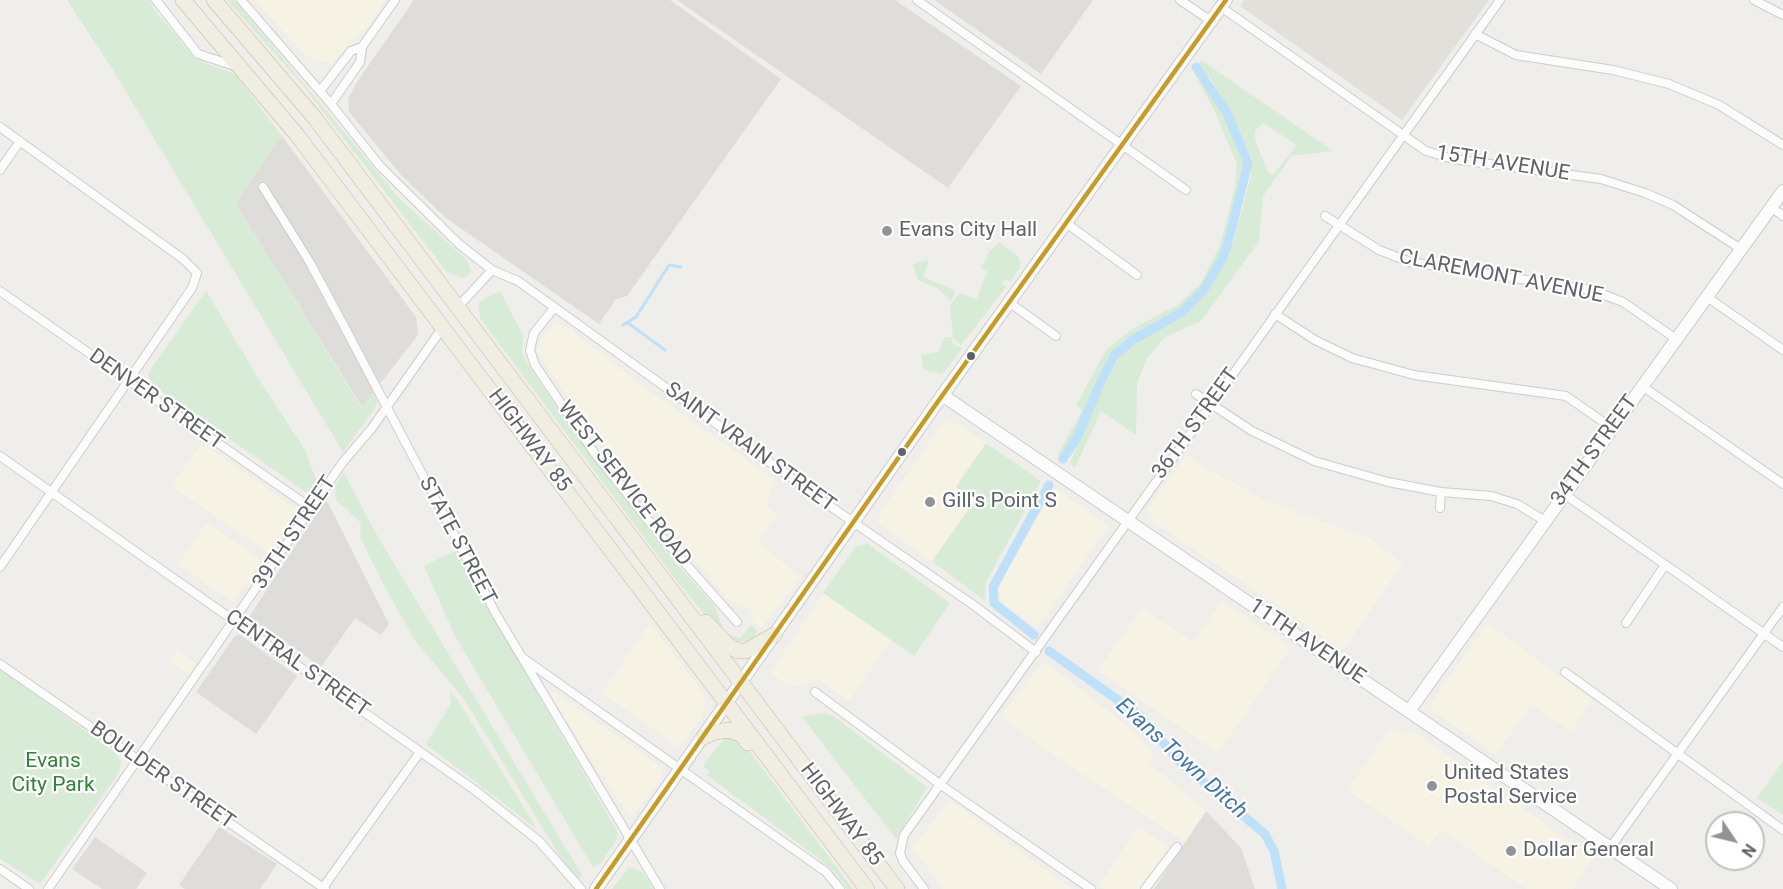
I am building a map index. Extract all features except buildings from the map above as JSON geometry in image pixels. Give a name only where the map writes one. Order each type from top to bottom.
[{"type":"highway","name":"HIGHWAY 85","points":[[183,0],[243,68],[443,327],[867,889]]},
{"type":"highway","name":"HIGHWAY 85","points":[[214,0],[314,117],[897,889]]},
{"type":"highway","points":[[665,582],[680,590],[718,636],[738,651],[746,651],[774,635]]},
{"type":"highway","points":[[704,737],[724,729],[736,731],[742,735],[809,822],[830,841]]},
{"type":"main road","points":[[596,889],[683,769],[740,683],[942,395],[1224,3]]},
{"type":"main road","name":"34TH STREET","points":[[1409,711],[1783,191]]},
{"type":"main road","name":"11TH AVENUE","points":[[942,395],[1671,889]]},
{"type":"street","points":[[156,0],[198,54],[243,68]]},
{"type":"street","points":[[241,0],[331,104],[360,62],[362,47],[396,0]]},
{"type":"street","points":[[917,0],[1186,190]]},
{"type":"street","points":[[1180,0],[1211,21]]},
{"type":"street","name":"36TH STREET","points":[[924,889],[903,861],[900,853],[904,835],[1500,0]]},
{"type":"street","points":[[1754,0],[1783,15]]},
{"type":"street","name":"15TH AVENUE","points":[[1224,3],[1403,136],[1434,154],[1601,179],[1673,205],[1741,249]]},
{"type":"street","points":[[1475,34],[1516,55],[1613,70],[1669,84],[1728,110],[1783,145]]},
{"type":"street","points":[[320,91],[351,51],[362,47]]},
{"type":"street","name":"SAINT VRAIN STREET","points":[[331,104],[402,190],[437,225],[482,263],[518,281],[1036,651]]},
{"type":"street","points":[[0,127],[189,263],[197,273],[194,284],[129,382],[0,567]]},
{"type":"street","points":[[0,170],[20,141]]},
{"type":"street","name":"STATE STREET","points":[[262,187],[309,261],[450,530],[520,657],[660,889]]},
{"type":"street","points":[[1771,207],[1783,216]]},
{"type":"street","name":"CLAREMONT AVENUE","points":[[1325,216],[1379,250],[1410,262],[1591,290],[1623,302],[1676,339]]},
{"type":"street","points":[[1066,224],[1137,275]]},
{"type":"street","points":[[457,308],[492,270]]},
{"type":"street","name":"DENVER STREET","points":[[0,291],[311,508]]},
{"type":"street","points":[[1707,297],[1783,350]]},
{"type":"street","points":[[1010,303],[1056,336]]},
{"type":"street","name":"WEST SERVICE ROAD","points":[[554,308],[534,333],[530,350],[535,365],[593,451],[661,536],[737,621]]},
{"type":"street","points":[[1275,314],[1315,340],[1352,358],[1414,375],[1566,396],[1612,428]]},
{"type":"street","name":"39TH STREET","points":[[48,889],[343,462],[387,407],[443,327]]},
{"type":"street","points":[[1642,386],[1783,484]]},
{"type":"street","points":[[1196,394],[1259,435],[1314,461],[1353,474],[1441,492],[1500,499],[1517,504],[1545,521]]},
{"type":"street","name":"CENTRAL STREET","points":[[0,456],[420,752],[539,841],[581,889]]},
{"type":"street","points":[[1440,508],[1441,492]]},
{"type":"street","points":[[1564,494],[1783,647]]},
{"type":"street","points":[[1626,624],[1665,565]]},
{"type":"street","points":[[1610,848],[1783,607]]},
{"type":"street","points":[[520,657],[683,769],[826,872],[840,889]]},
{"type":"street","name":"BOULDER STREET","points":[[0,664],[323,889]]},
{"type":"street","points":[[1565,672],[1783,830]]},
{"type":"street","points":[[815,692],[941,785],[1091,889]]},
{"type":"street","points":[[323,889],[420,752]]},
{"type":"street","points":[[1145,889],[1177,847]]},
{"type":"street","points":[[0,869],[28,889]]},
{"type":"shaded area","points":[[255,0],[386,0],[371,22],[330,64],[306,56]]},
{"type":"shaded area","points":[[414,0],[670,0],[781,79],[627,296],[616,299],[599,324],[446,218],[401,175],[349,112],[348,99],[357,82]]},
{"type":"shaded area","points":[[677,0],[895,0],[1021,86],[948,188]]},
{"type":"shaded area","points":[[934,0],[1093,0],[1041,74]]},
{"type":"shaded area","points":[[1244,0],[1489,0],[1402,120],[1240,6]]},
{"type":"shaded area","points":[[282,136],[416,317],[418,335],[362,407],[235,203]]},
{"type":"shaded area","points":[[555,324],[564,325],[645,388],[774,479],[767,506],[777,514],[758,542],[800,577],[761,628],[754,624],[751,611],[728,599],[682,545],[571,402],[537,351],[539,341]]},
{"type":"shaded area","points":[[947,421],[955,423],[986,443],[956,486],[975,500],[932,561],[877,522],[880,514],[941,425]]},
{"type":"shaded area","points":[[202,443],[296,509],[297,513],[269,553],[171,486]]},
{"type":"shaded area","points":[[1186,455],[1268,502],[1367,537],[1403,563],[1343,650],[1151,520],[1147,510]]},
{"type":"shaded area","points":[[1054,487],[1108,526],[1037,628],[1004,604],[999,592],[1002,581]]},
{"type":"shaded area","points":[[326,499],[389,624],[381,635],[355,618],[321,667],[249,617]]},
{"type":"shaded area","points":[[207,522],[261,561],[233,602],[178,564]]},
{"type":"shaded area","points":[[823,593],[891,640],[849,701],[819,680],[789,687],[771,672]]},
{"type":"shaded area","points":[[1222,601],[1291,647],[1218,753],[1098,670],[1142,609],[1194,642]]},
{"type":"shaded area","points":[[650,623],[703,693],[705,701],[701,718],[679,747],[602,693]]},
{"type":"shaded area","points":[[1487,623],[1592,700],[1571,731],[1532,705],[1495,754],[1433,711],[1430,705]]},
{"type":"shaded area","points":[[239,634],[297,676],[256,734],[196,692],[234,637]]},
{"type":"shaded area","points":[[177,650],[196,663],[188,674],[169,661]]},
{"type":"shaded area","points":[[1045,662],[1132,730],[1154,755],[1149,763],[1206,811],[1185,842],[1061,760],[1004,719],[1002,714],[1034,672]]},
{"type":"shaded area","points":[[553,691],[661,767],[660,779],[634,815],[627,814],[550,694]]},
{"type":"shaded area","points":[[1390,728],[1403,735],[1413,731],[1593,858],[1573,889],[1527,889],[1441,830],[1429,846],[1347,790]]},
{"type":"shaded area","points":[[949,800],[1072,889],[943,889],[913,848]]},
{"type":"shaded area","points":[[1206,811],[1241,848],[1255,889],[1154,889]]},
{"type":"shaded area","points":[[219,827],[277,864],[260,889],[185,889],[179,885]]},
{"type":"shaded area","points":[[1139,827],[1169,848],[1139,889],[1104,889],[1099,885]]},
{"type":"shaded area","points":[[95,837],[147,873],[136,889],[102,889],[72,869]]},
{"type":"green space","points":[[67,0],[150,0],[153,8],[195,59],[235,74],[282,136],[235,203],[361,407],[374,391],[377,403],[373,411],[343,452],[113,70]]},
{"type":"green space","points":[[227,0],[235,1],[398,197],[467,260],[471,270],[469,275],[463,278],[447,272],[301,83]]},
{"type":"green space","points":[[1201,60],[1333,151],[1291,156],[1263,196],[1259,241],[1201,321],[1165,337],[1146,360],[1137,384],[1136,435],[1101,411],[1075,468],[1070,463],[1111,367],[1125,351],[1200,300],[1233,243],[1251,176],[1252,158],[1212,80],[1197,66]],"holes":[[[1263,123],[1297,145],[1272,176],[1266,169],[1255,139],[1255,131]]]},
{"type":"green space","points":[[1193,70],[1225,114],[1244,164],[1220,258],[1201,289],[1181,309],[1132,337],[1113,354],[1097,383],[1076,435],[1061,457],[1057,455],[1082,411],[1076,405],[1106,350],[1132,329],[1178,305],[1201,283],[1220,245],[1235,187],[1237,164],[1214,110]]},
{"type":"green space","points":[[999,242],[1018,256],[1021,266],[1010,282],[1005,279],[1002,284],[1006,287],[961,345],[953,338],[950,306],[959,293],[977,299],[987,271],[981,268],[990,251],[982,247],[991,250]]},
{"type":"green space","points":[[925,260],[929,261],[923,277],[956,291],[951,301],[937,288],[918,280],[913,265]]},
{"type":"green space","points":[[206,291],[258,378],[305,450],[318,485],[313,491],[307,493],[152,385],[148,376],[150,370]]},
{"type":"green space","points":[[500,291],[523,336],[522,352],[530,368],[576,435],[674,561],[715,606],[727,635],[741,638],[751,625],[757,631],[754,638],[736,644],[717,630],[673,576],[481,320],[478,305],[485,298]]},
{"type":"green space","points":[[945,337],[951,337],[953,344],[962,348],[945,371],[940,374],[933,371],[932,374],[923,368],[921,355],[938,352]]},
{"type":"green space","points":[[986,443],[1041,481],[986,582],[985,601],[932,561],[975,500],[956,487]]},
{"type":"green space","points":[[344,473],[378,537],[582,875],[581,878],[575,878],[569,871],[464,699],[416,642],[360,537],[361,523],[336,500],[335,485]]},
{"type":"green space","points":[[868,544],[950,603],[914,656],[823,593],[856,546]]},
{"type":"green space","points":[[455,551],[617,831],[617,839],[601,863],[593,867],[455,636],[424,566]]},
{"type":"green space","name":"Evans City Park","points":[[0,669],[113,751],[121,761],[119,773],[40,884],[0,859]]},
{"type":"green space","points":[[450,691],[537,829],[426,744],[451,704]]},
{"type":"green space","points":[[824,713],[832,715],[927,787],[896,839],[802,717]]},
{"type":"green space","points":[[724,739],[741,740],[853,889],[847,889],[836,873],[813,854],[707,775],[709,771],[703,767],[705,762]]},
{"type":"green space","points":[[1783,761],[1783,815],[1757,798]]},
{"type":"green space","points":[[629,867],[643,872],[653,889],[612,889]]},
{"type":"waterway","name":"Evans Town Ditch","points":[[1063,459],[1078,436],[1114,356],[1133,340],[1182,312],[1203,291],[1222,259],[1228,243],[1248,163],[1227,113],[1196,67]]},
{"type":"waterway","points":[[623,325],[636,317],[669,265],[681,267]]},
{"type":"waterway","points":[[628,323],[665,350]]},
{"type":"waterway","name":"Evans Town Ditch","points":[[1034,635],[994,603],[993,587],[1049,485]]},
{"type":"waterway","name":"Evans Town Ditch","points":[[1049,651],[1139,715],[1181,763],[1265,834],[1274,851],[1282,889]]},
{"type":"transit line","points":[[596,889],[934,407],[1226,0]]},
{"type":"place","name":"Evans City Hall","points":[[887,231]]},
{"type":"place","name":"Gill's Point S","points":[[930,502]]},
{"type":"place","name":"United States Postal Service","points":[[1432,786]]},
{"type":"place","name":"Dollar General","points":[[1511,851]]}]
